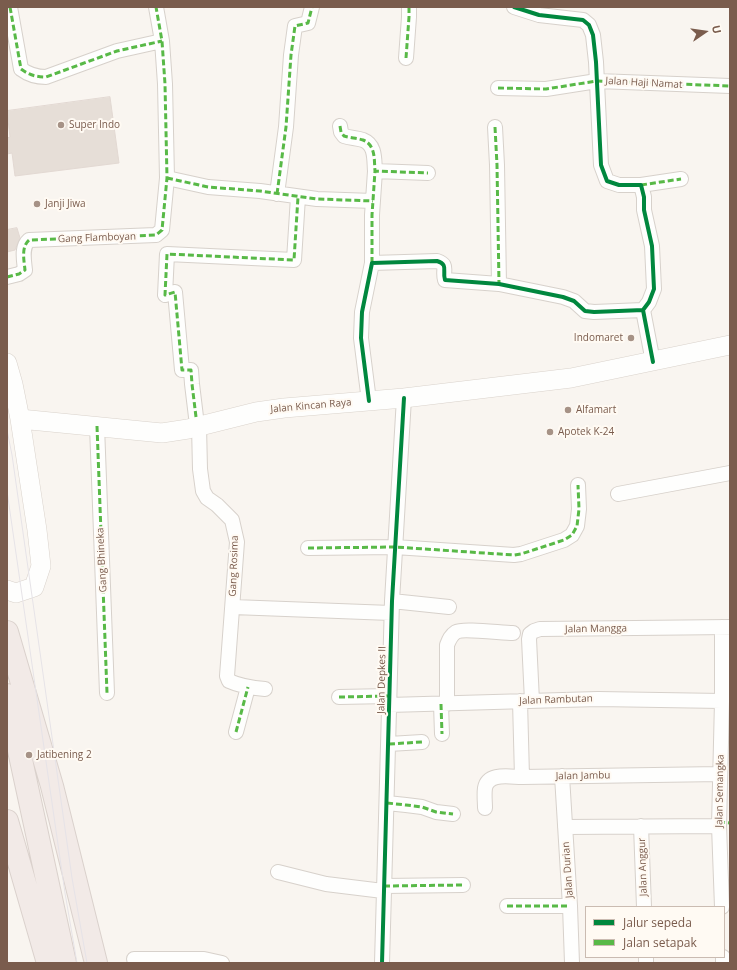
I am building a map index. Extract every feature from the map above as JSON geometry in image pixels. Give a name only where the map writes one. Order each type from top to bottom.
[{"type":"highway","points":[[7,632],[49,774],[96,963]]},
{"type":"highway","points":[[7,695],[65,963]]},
{"type":"highway","points":[[7,821],[48,963]]},
{"type":"main road","name":"Jalan Kincan Raya","points":[[20,419],[162,433],[177,431],[198,422],[284,408],[404,398],[572,378],[730,345]]},
{"type":"main road","points":[[7,363],[20,419],[41,566],[34,587],[16,593],[7,590]]},
{"type":"street","points":[[10,7],[21,69],[28,74],[41,77],[46,77],[117,51],[162,41]]},
{"type":"street","points":[[156,7],[162,41],[165,84],[167,178],[208,188],[260,191],[317,199],[373,201]]},
{"type":"street","points":[[277,194],[286,126],[291,55],[295,26],[308,23],[312,7]]},
{"type":"street","points":[[406,58],[409,7]]},
{"type":"street","name":"Jalan Haji Namat","points":[[514,7],[539,14],[583,20],[589,25],[593,35],[598,81],[730,86]]},
{"type":"street","points":[[498,88],[546,89],[598,81],[600,165],[607,181],[619,185],[641,185],[681,179]]},
{"type":"street","points":[[340,126],[344,136],[363,140],[372,147],[374,154],[375,171],[372,263],[362,312],[361,338],[369,401]]},
{"type":"street","points":[[495,127],[499,284]]},
{"type":"street","points":[[375,171],[428,173]]},
{"type":"street","name":"Gang Flamboyan","points":[[7,277],[19,274],[25,270],[24,249],[29,240],[158,234],[162,230],[167,178]]},
{"type":"street","points":[[641,185],[644,197],[644,210],[652,246],[654,289],[649,302],[643,310],[653,362]]},
{"type":"street","name":"Gang Rosima","points":[[265,689],[248,687],[229,681],[227,676],[237,542],[232,520],[217,505],[207,498],[203,491],[200,469],[198,422],[191,370],[182,370],[175,292],[165,295],[167,254],[294,260],[298,197]]},
{"type":"street","points":[[372,263],[437,261],[443,263],[445,266],[445,280],[499,284],[563,297],[574,301],[584,311],[610,312],[643,310]]},
{"type":"street","name":"Jalan Depkes II","points":[[382,963],[389,744],[391,607],[404,398]]},
{"type":"street","name":"Gang Bhineka","points":[[97,426],[107,693]]},
{"type":"street","points":[[618,494],[730,473]]},
{"type":"street","points":[[308,548],[395,547],[514,555],[564,540],[572,535],[577,526],[579,510],[578,485]]},
{"type":"street","points":[[232,607],[449,607]]},
{"type":"street","name":"Jalan Semangka","points":[[722,906],[723,824],[720,774],[726,627]]},
{"type":"street","name":"Jalan Mangga","points":[[526,701],[529,639],[530,634],[534,630],[726,627]]},
{"type":"street","points":[[442,734],[447,645],[450,638],[455,633],[465,630],[513,633]]},
{"type":"street","points":[[236,732],[248,687]]},
{"type":"street","name":"Jalan Rambutan","points":[[339,697],[444,704],[598,699],[722,701]]},
{"type":"street","points":[[522,777],[526,701]]},
{"type":"street","points":[[389,744],[422,742]]},
{"type":"street","name":"Jalan Jambu","points":[[485,808],[485,788],[487,783],[493,778],[499,776],[522,777],[720,774]]},
{"type":"street","name":"Jalan Durian","points":[[562,776],[572,963]]},
{"type":"street","points":[[387,803],[422,807],[436,812],[453,814]]},
{"type":"street","points":[[565,827],[723,824]]},
{"type":"street","name":"Jalan Anggur","points":[[641,826],[644,906]]},
{"type":"street","points":[[278,872],[326,884],[384,888],[463,885]]},
{"type":"street","points":[[507,906],[570,906]]},
{"type":"street","points":[[134,959],[204,959],[222,963]]},
{"type":"building","name":"Super Indo","points":[[110,97],[119,163],[15,176],[12,153],[7,154],[7,138],[10,137],[7,111]]},
{"type":"building","points":[[17,228],[20,238],[15,250],[7,252],[7,230]]},
{"type":"tram line","points":[[7,430],[12,455],[72,878],[87,963]]},
{"type":"tram line","points":[[7,491],[65,893],[77,963]]},
{"type":"marked path","points":[[10,7],[21,69],[36,76],[46,77],[117,51],[162,41]]},
{"type":"marked path","points":[[7,277],[19,274],[25,270],[24,250],[26,243],[29,240],[156,235],[162,230],[167,178],[165,84],[162,41],[156,7]]},
{"type":"marked path","points":[[277,194],[286,127],[291,55],[295,26],[308,23],[312,7]]},
{"type":"marked path","points":[[406,58],[409,7]]},
{"type":"marked path","points":[[498,88],[546,89],[597,81],[730,86]]},
{"type":"marked path","points":[[340,126],[341,132],[344,136],[363,140],[370,145],[374,153],[375,171]]},
{"type":"marked path","points":[[495,127],[499,284]]},
{"type":"marked path","points":[[372,263],[372,215],[375,171],[428,173]]},
{"type":"marked path","points":[[167,178],[208,187],[260,191],[317,199],[373,201]]},
{"type":"marked path","points":[[641,185],[681,179]]},
{"type":"marked path","points":[[196,417],[191,370],[182,370],[175,292],[165,295],[167,254],[294,260],[298,197]]},
{"type":"marked path","points":[[97,426],[107,693]]},
{"type":"marked path","points":[[308,548],[395,547],[514,555],[521,554],[564,540],[572,535],[577,526],[579,509],[578,485]]},
{"type":"marked path","points":[[236,732],[248,687]]},
{"type":"marked path","points":[[339,697],[389,696]]},
{"type":"marked path","points":[[441,704],[442,734]]},
{"type":"marked path","points":[[389,744],[422,742]]},
{"type":"marked path","points":[[387,803],[422,807],[436,812],[453,814]]},
{"type":"marked path","points":[[719,822],[730,823]]},
{"type":"marked path","points":[[384,886],[463,885]]},
{"type":"marked path","points":[[507,906],[570,906]]},
{"type":"cycle path","points":[[514,7],[539,15],[583,20],[589,25],[593,35],[596,62],[601,165],[607,181],[619,185],[641,185],[644,197],[644,210],[652,246],[654,289],[649,302],[643,310],[653,362]]},
{"type":"cycle path","points":[[369,401],[361,338],[362,312],[372,263],[437,261],[444,266],[445,280],[499,284],[563,297],[574,301],[585,311],[643,310]]},
{"type":"cycle path","points":[[382,963],[392,601],[404,398]]},
{"type":"place","name":"Super Indo","points":[[61,125]]},
{"type":"place","name":"Janji Jiwa","points":[[37,204]]},
{"type":"place","name":"Indomaret","points":[[631,338]]},
{"type":"place","name":"Alfamart","points":[[568,410]]},
{"type":"place","name":"Apotek K-24","points":[[550,432]]},
{"type":"place","name":"Jatibening 2","points":[[29,755]]}]
